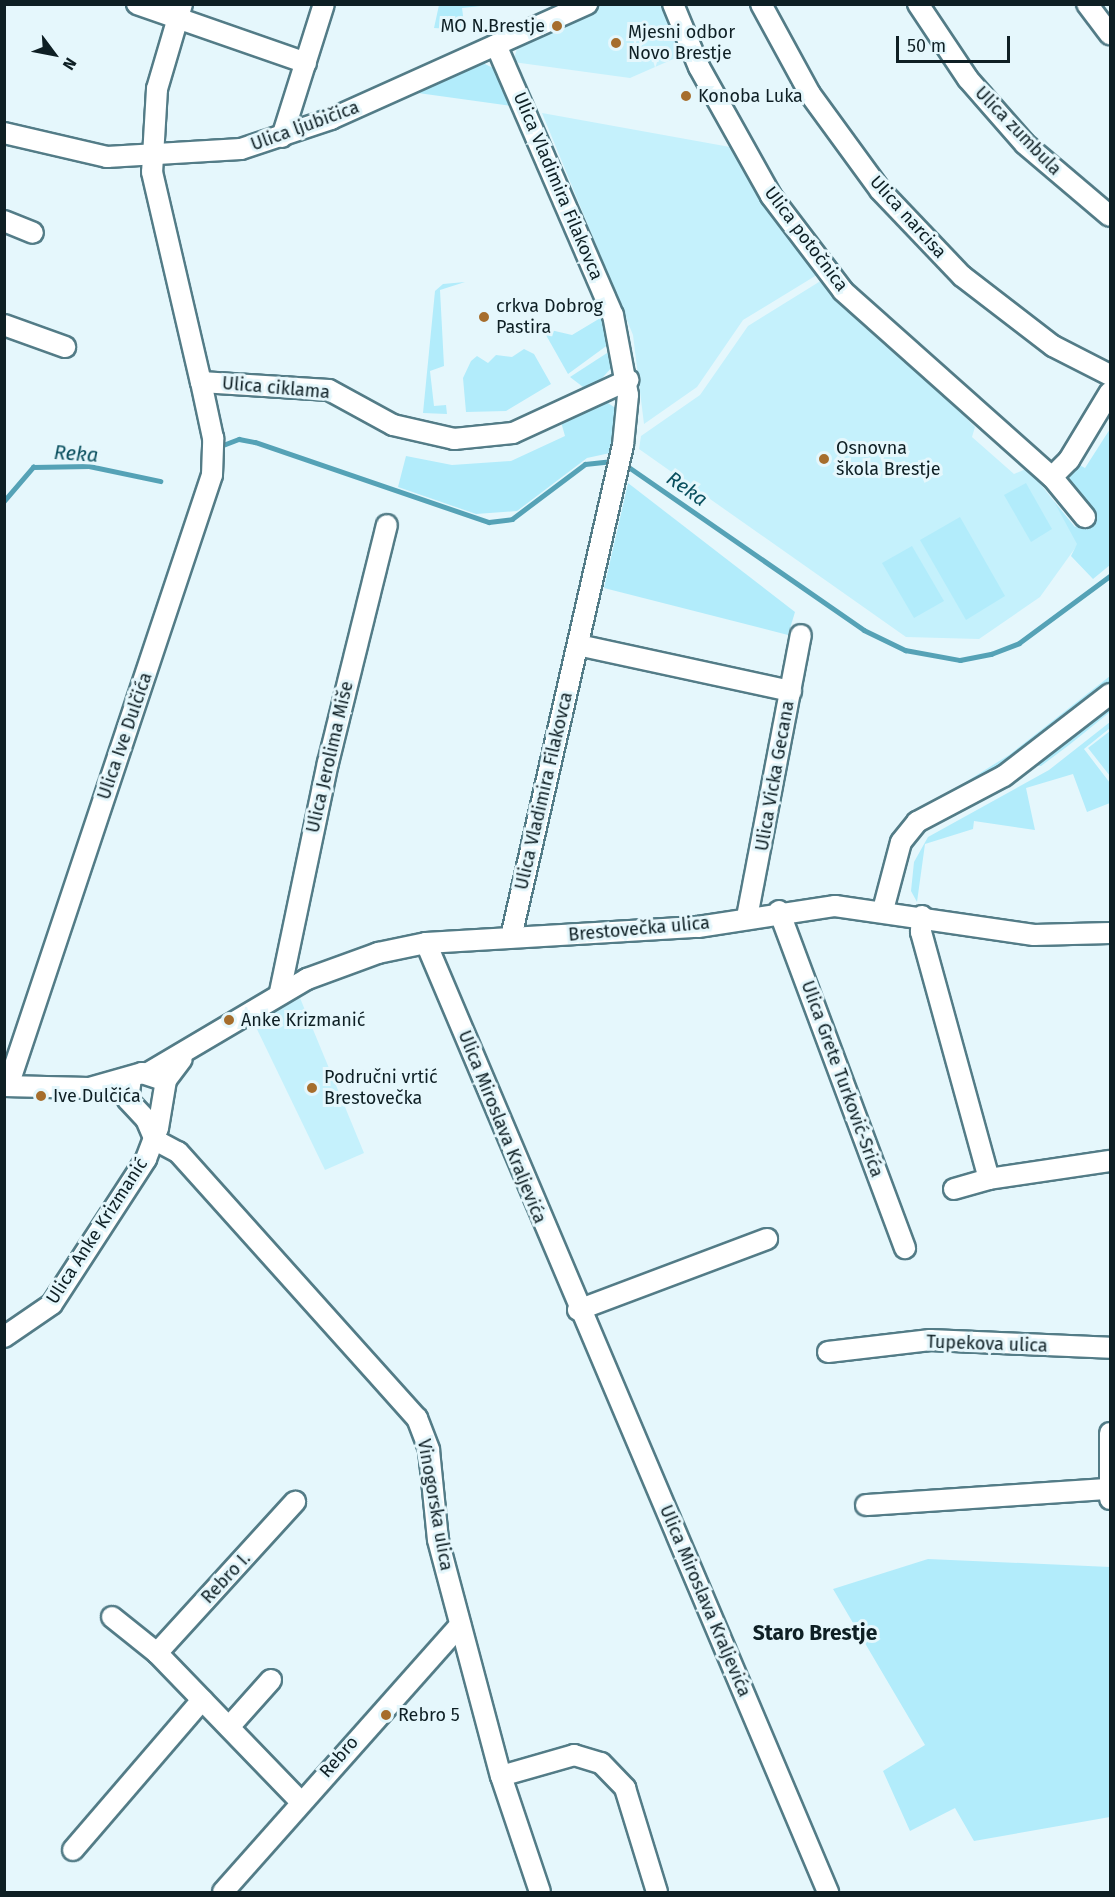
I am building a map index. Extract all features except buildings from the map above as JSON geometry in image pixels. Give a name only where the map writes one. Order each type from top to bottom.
[{"type":"street","points":[[137,4],[180,11],[306,63]]},
{"type":"street","points":[[282,137],[324,4]]},
{"type":"street","name":"Ulica ljubičica","points":[[4,133],[107,157],[152,158],[209,154],[282,137],[587,4]]},
{"type":"street","name":"Ulica potočnica","points":[[673,4],[699,67],[771,196],[843,291],[1052,477],[1084,517]]},
{"type":"street","name":"Ulica narcisa","points":[[761,4],[810,94],[880,190],[962,276],[1053,346],[1110,375]]},
{"type":"street","name":"Ulica zumbula","points":[[918,4],[968,79],[1025,144],[1110,216]]},
{"type":"street","points":[[1087,4],[1110,33]]},
{"type":"street","name":"Ulica ciklama","points":[[180,11],[157,89],[152,158],[201,382],[329,390],[393,425],[454,439],[513,434],[628,380]]},
{"type":"street","name":"Ulica Vladimira Filakovca","points":[[496,45],[613,315],[628,380],[623,445],[511,937]]},
{"type":"street","points":[[4,221],[33,233]]},
{"type":"street","points":[[4,325],[65,347]]},
{"type":"street","name":"Ulica Ive Dulčića","points":[[6,1086],[212,475],[213,438],[201,382]]},
{"type":"street","points":[[1052,477],[1070,460],[1110,392]]},
{"type":"street","name":"Ulica Jerolima Miše","points":[[280,992],[328,764],[387,525]]},
{"type":"street","name":"Ulica Vicka Gecana","points":[[747,916],[801,635]]},
{"type":"street","points":[[578,645],[790,691]]},
{"type":"street","points":[[883,910],[901,842],[917,822],[1004,776],[1110,693]]},
{"type":"street","name":"Brestovečka ulica","points":[[6,1086],[88,1088],[140,1075],[190,1051],[280,992],[378,953],[426,943],[511,937],[611,934],[779,910],[835,906],[883,910],[1034,934],[1110,933]]},
{"type":"street","name":"Ulica Grete Turković-Srića","points":[[779,910],[905,1248]]},
{"type":"street","points":[[922,916],[921,933],[989,1179]]},
{"type":"street","name":"Ulica Miroslava Kraljevića","points":[[426,943],[578,1310],[828,1893]]},
{"type":"street","name":"Brestovečka ulica","points":[[162,1094],[190,1051]]},
{"type":"street","points":[[140,1075],[162,1094],[152,1108],[132,1104],[140,1075]]},
{"type":"street","name":"Brestovečka ulica","points":[[88,1088],[132,1104]]},
{"type":"street","name":"Ulica Anke Krizmanić","points":[[4,1337],[52,1304],[155,1140],[162,1094]]},
{"type":"street","name":"Ulica Anke Krizmanić","points":[[132,1104],[155,1140]]},
{"type":"street","name":"Vinogorska ulica","points":[[155,1140],[186,1160],[417,1418],[429,1450],[438,1540],[460,1625],[501,1776],[540,1893]]},
{"type":"street","points":[[954,1190],[989,1179],[1110,1161]]},
{"type":"street","points":[[578,1310],[767,1239]]},
{"type":"street","name":"Tupekova ulica","points":[[828,1352],[930,1340],[1110,1348]]},
{"type":"street","points":[[866,1505],[1109,1494],[1110,1433]]},
{"type":"street","name":"Rebro I.","points":[[157,1653],[295,1502]]},
{"type":"street","points":[[112,1617],[157,1653],[301,1802]]},
{"type":"street","name":"Rebro","points":[[223,1893],[301,1802],[460,1625]]},
{"type":"street","points":[[229,1727],[271,1680]]},
{"type":"street","points":[[73,1850],[202,1700]]},
{"type":"street","points":[[501,1776],[574,1755],[602,1763],[625,1788],[657,1893]]},
{"type":"shaded area","points":[[439,4],[490,5],[462,8],[465,30],[434,28]]},
{"type":"shaded area","points":[[602,4],[668,5],[687,53],[630,78],[513,62],[519,42]]},
{"type":"shaded area","points":[[481,62],[495,69],[511,106],[418,93]]},
{"type":"shaded area","points":[[542,113],[730,147],[767,205],[825,270],[743,320],[697,387],[644,424],[633,335]]},
{"type":"shaded area","name":"Osnovna škola Brestje","points":[[827,277],[975,427],[972,437],[1014,474],[1028,468],[1053,500],[1078,544],[1040,597],[979,639],[906,637],[639,449],[641,436],[700,395],[748,326]]},
{"type":"shaded area","points":[[465,282],[440,290],[444,366],[430,371],[434,406],[446,405],[447,414],[423,413],[435,291],[443,284]]},
{"type":"shaded area","points":[[602,317],[609,344],[568,374],[542,328],[572,335]]},
{"type":"shaded area","points":[[524,349],[534,354],[551,384],[506,411],[466,412],[463,378],[471,361],[477,356],[488,363],[496,355],[512,357]]},
{"type":"shaded area","points":[[607,353],[612,355],[612,367],[597,384],[583,387],[570,377]]},
{"type":"shaded area","points":[[605,401],[617,409],[610,453],[587,458],[517,511],[476,514],[398,487],[406,456],[452,465],[511,461],[565,436],[561,422]]},
{"type":"shaded area","points":[[1110,429],[1110,565],[1093,579],[1071,556],[1077,544],[1053,500],[1075,527],[1080,523],[1069,475],[1076,463],[1085,468]]},
{"type":"shaded area","points":[[628,483],[795,612],[788,635],[604,588]]},
{"type":"shaded area","points":[[1026,483],[1052,529],[1031,542],[1004,495]]},
{"type":"shaded area","points":[[960,517],[1005,596],[966,620],[920,540]]},
{"type":"shaded area","points":[[912,546],[944,601],[914,618],[882,563]]},
{"type":"shaded area","points":[[1110,676],[1110,684],[1028,749],[948,793],[1009,755]]},
{"type":"shaded area","points":[[1110,704],[1110,712],[1069,745],[1041,766],[1033,765]]},
{"type":"shaded area","points":[[1110,722],[1110,728],[1084,749],[1110,783],[1110,803],[1087,812],[1073,774],[1026,788],[1035,830],[974,821],[973,829],[925,844],[917,902],[911,891],[914,862],[928,837],[1049,770]]},
{"type":"shaded area","points":[[1110,731],[1110,776],[1088,748]]},
{"type":"shaded area","name":"Područni vrtić Brestovečka","points":[[300,998],[364,1153],[325,1170],[254,1023]]},
{"type":"shaded area","points":[[928,1559],[1110,1567],[1110,1817],[974,1841],[955,1808],[910,1831],[883,1771],[925,1745],[833,1589]]},
{"type":"waterway","name":"Reka","points":[[223,445],[239,439],[255,442],[489,522],[512,519],[585,464],[615,461]]},
{"type":"waterway","name":"Reka","points":[[623,463],[864,630],[905,650],[960,660],[991,654],[1019,643],[1110,576]]},
{"type":"waterway","name":"Reka","points":[[4,501],[33,467],[89,466],[160,481]]},
{"type":"place","name":"MO N.Brestje","points":[[557,26]]},
{"type":"place","name":"Mjesni odbor Novo Brestje","points":[[616,43]]},
{"type":"place","name":"Konoba Luka","points":[[686,96]]},
{"type":"place","name":"crkva Dobrog Pastira","points":[[484,317]]},
{"type":"place","name":"Osnovna škola Brestje","points":[[824,459]]},
{"type":"place","name":"Anke Krizmanić","points":[[229,1020]]},
{"type":"place","name":"Područni vrtić Brestovečka","points":[[312,1088]]},
{"type":"place","name":"Ive Dulčića","points":[[41,1096]]},
{"type":"place","name":"Rebro 5","points":[[386,1715]]},
{"type":"district","name":"Staro Brestje","points":[[815,1633]]}]
